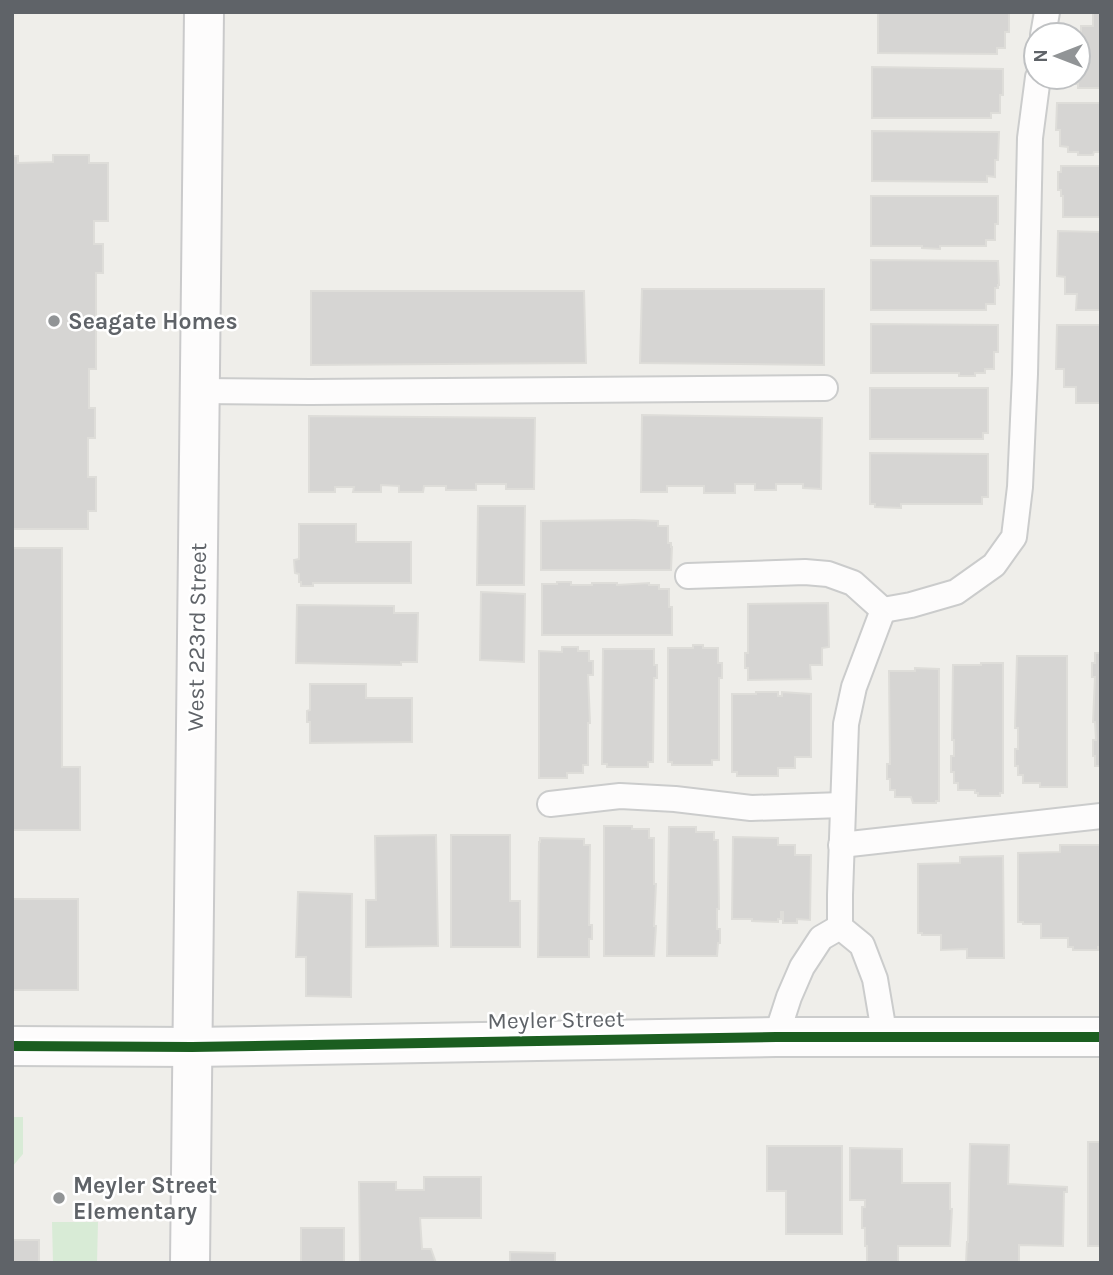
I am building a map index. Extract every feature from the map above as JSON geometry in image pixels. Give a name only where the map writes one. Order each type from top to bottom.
[{"type":"main road","name":"West 223rd Street","points":[[190,1263],[204,12]]},
{"type":"main road","name":"Meyler Street","points":[[12,1046],[192,1047],[776,1037],[1101,1037]]},
{"type":"lane","points":[[883,610],[956,592],[994,565],[1014,537],[1020,487],[1025,374],[1030,138],[1036,91]]},
{"type":"lane","points":[[200,391],[825,388]]},
{"type":"lane","points":[[688,576],[804,572],[828,574],[853,583],[883,610]]},
{"type":"lane","points":[[840,927],[846,724],[854,687],[883,610]]},
{"type":"lane","points":[[550,804],[620,796],[751,808],[842,805]]},
{"type":"lane","points":[[841,845],[1101,816]]},
{"type":"lane","points":[[776,1037],[802,967],[821,938],[840,927]]},
{"type":"lane","points":[[840,927],[862,945],[875,979],[885,1038]]},
{"type":"green space","points":[[12,1117],[23,1117],[23,1154],[12,1167]]},
{"type":"green space","points":[[52,1222],[98,1222],[97,1263],[53,1263]]},
{"type":"building","points":[[878,12],[1009,12],[1009,32],[1005,32],[1005,48],[997,48],[997,54],[878,53]]},
{"type":"building","points":[[1093,12],[1101,12],[1101,88],[1092,88]]},
{"type":"building","points":[[872,67],[1003,69],[1000,113],[991,113],[991,118],[872,118]]},
{"type":"building","points":[[1057,103],[1101,103],[1101,152],[1078,155],[1078,152],[1068,152],[1068,147],[1060,146],[1060,130],[1056,130]]},
{"type":"building","points":[[872,131],[999,132],[995,177],[987,176],[987,182],[872,181]]},
{"type":"building","name":"Seagate Homes","points":[[53,155],[89,155],[89,163],[108,163],[108,221],[94,221],[94,244],[103,244],[103,273],[96,273],[96,369],[89,369],[89,408],[95,408],[95,438],[88,438],[88,477],[96,477],[96,511],[88,511],[88,529],[12,529],[12,156],[18,156],[18,163],[53,162]]},
{"type":"building","points":[[1061,166],[1101,166],[1101,217],[1063,217],[1063,196],[1061,190],[1058,190],[1058,172],[1061,172]]},
{"type":"building","points":[[871,196],[998,196],[995,240],[986,240],[986,246],[940,246],[940,249],[922,246],[871,246]]},
{"type":"building","points":[[1058,231],[1101,232],[1101,310],[1076,310],[1077,294],[1065,294],[1065,277],[1057,276]]},
{"type":"building","points":[[871,260],[998,261],[999,285],[995,288],[995,304],[986,304],[986,310],[871,310]]},
{"type":"building","points":[[642,289],[824,289],[824,365],[640,363]]},
{"type":"building","points":[[311,291],[584,291],[586,363],[311,365]]},
{"type":"building","points":[[871,324],[998,325],[998,352],[994,352],[994,369],[985,369],[985,373],[975,373],[975,376],[959,376],[959,373],[871,373]]},
{"type":"building","points":[[1057,325],[1101,325],[1101,403],[1076,403],[1076,387],[1064,387],[1064,369],[1056,369]]},
{"type":"building","points":[[870,388],[988,388],[988,433],[983,433],[983,439],[870,439]]},
{"type":"building","points":[[642,415],[822,418],[821,489],[803,488],[803,484],[776,484],[776,490],[755,490],[755,484],[735,484],[735,493],[704,493],[704,486],[667,486],[667,492],[641,492]]},
{"type":"building","points":[[309,416],[535,418],[534,489],[506,489],[506,484],[476,484],[476,490],[446,490],[446,486],[424,486],[423,492],[399,492],[399,486],[381,485],[381,492],[353,492],[354,487],[335,487],[335,492],[309,492]]},
{"type":"building","points":[[870,453],[988,454],[988,497],[982,497],[982,504],[901,504],[901,508],[875,507],[875,504],[870,504]]},
{"type":"building","points":[[478,506],[525,506],[524,585],[477,585]]},
{"type":"building","points":[[541,521],[658,521],[658,526],[668,526],[668,543],[671,543],[672,547],[671,570],[541,570]]},
{"type":"building","points":[[299,524],[356,524],[356,542],[411,542],[411,583],[313,583],[313,586],[301,586],[299,574],[295,573],[294,560],[299,559]]},
{"type":"building","points":[[12,548],[62,548],[62,767],[80,767],[80,830],[12,830]]},
{"type":"building","points":[[571,582],[571,585],[649,583],[659,585],[659,589],[669,589],[672,635],[542,635],[542,584]]},
{"type":"building","points":[[481,592],[525,594],[524,662],[480,660]]},
{"type":"building","points":[[828,603],[829,647],[822,648],[822,665],[810,665],[811,679],[748,680],[745,653],[748,653],[748,604]]},
{"type":"building","points":[[297,605],[394,606],[394,613],[418,613],[417,662],[401,662],[401,665],[296,663]]},
{"type":"building","points":[[693,645],[718,648],[718,663],[722,663],[722,678],[719,678],[719,760],[712,760],[712,765],[672,765],[672,762],[668,762],[668,648],[693,648]]},
{"type":"building","points":[[562,647],[578,647],[578,651],[589,651],[589,661],[593,661],[593,675],[588,675],[588,765],[583,765],[583,773],[567,773],[567,778],[539,778],[539,651],[562,652]]},
{"type":"building","points":[[603,649],[654,649],[657,678],[654,678],[653,762],[648,762],[648,767],[607,767],[607,764],[602,764]]},
{"type":"building","points":[[1095,653],[1101,653],[1101,766],[1095,766],[1093,756],[1093,740],[1096,740],[1093,722],[1095,677],[1092,677],[1092,663],[1095,663]]},
{"type":"building","points":[[1017,656],[1067,656],[1067,787],[1040,787],[1040,783],[1023,783],[1023,775],[1018,775],[1018,766],[1015,766],[1015,749],[1018,749],[1018,728],[1015,728]]},
{"type":"building","points":[[1003,663],[1003,793],[1000,793],[1000,796],[978,796],[975,790],[958,790],[958,783],[954,783],[954,772],[951,772],[951,756],[954,756],[953,665]]},
{"type":"building","points":[[915,668],[939,669],[939,801],[936,803],[913,803],[911,797],[895,797],[895,790],[890,790],[890,779],[887,779],[887,764],[890,764],[889,671],[915,671]]},
{"type":"building","points":[[310,684],[366,684],[366,698],[412,698],[412,742],[310,743],[307,711],[310,710]]},
{"type":"building","points":[[778,692],[778,696],[782,696],[782,692],[811,694],[811,757],[795,757],[795,768],[778,768],[778,776],[737,776],[737,772],[732,772],[732,694]]},
{"type":"building","points":[[604,826],[649,829],[649,838],[654,838],[654,956],[604,956]]},
{"type":"building","points":[[669,827],[696,827],[696,832],[714,832],[714,840],[718,840],[717,929],[720,929],[720,943],[717,956],[667,956]]},
{"type":"building","points":[[436,835],[438,946],[366,947],[366,900],[376,900],[375,836]]},
{"type":"building","points":[[451,835],[510,835],[510,901],[520,901],[520,947],[451,947]]},
{"type":"building","points":[[733,837],[778,838],[778,845],[795,845],[795,855],[811,855],[810,920],[797,919],[797,923],[783,923],[783,912],[778,922],[732,919]]},
{"type":"building","points":[[540,838],[584,839],[584,845],[590,845],[589,925],[592,925],[592,939],[589,939],[589,957],[538,957]]},
{"type":"building","points":[[1060,845],[1101,845],[1101,947],[1098,947],[1098,950],[1073,950],[1073,947],[1068,947],[1068,938],[1041,938],[1041,924],[1018,922],[1018,853],[1060,852]]},
{"type":"building","points":[[1003,856],[1004,958],[967,958],[967,949],[941,950],[941,935],[918,933],[918,864],[960,863],[960,857]]},
{"type":"building","points":[[298,892],[352,894],[351,997],[306,996],[306,957],[296,957]]},
{"type":"building","points":[[12,899],[78,899],[78,990],[12,990]]},
{"type":"building","points":[[1088,1142],[1101,1142],[1101,1246],[1088,1246]]},
{"type":"building","points":[[970,1144],[1009,1145],[1008,1184],[1067,1187],[1067,1192],[1064,1192],[1063,1246],[1019,1245],[1019,1263],[966,1263]]},
{"type":"building","points":[[767,1146],[842,1146],[842,1234],[786,1234],[786,1191],[767,1191]]},
{"type":"building","points":[[850,1148],[902,1149],[902,1183],[950,1183],[950,1246],[898,1246],[898,1263],[867,1263],[865,1228],[862,1228],[862,1207],[865,1207],[865,1200],[850,1200]]},
{"type":"building","points":[[424,1177],[481,1177],[481,1218],[420,1218],[422,1249],[431,1249],[436,1263],[360,1263],[359,1182],[396,1182],[396,1190],[424,1190]]},
{"type":"building","points":[[301,1228],[344,1228],[344,1263],[301,1263]]},
{"type":"building","points":[[12,1240],[39,1240],[39,1263],[12,1263]]},
{"type":"building","points":[[510,1252],[555,1253],[555,1263],[510,1263]]},
{"type":"cycle path","points":[[12,1046],[192,1047],[776,1037],[1101,1037]]},
{"type":"place","name":"Seagate Homes","points":[[54,321]]},
{"type":"place","name":"Meyler Street Elementary","points":[[59,1198]]}]
